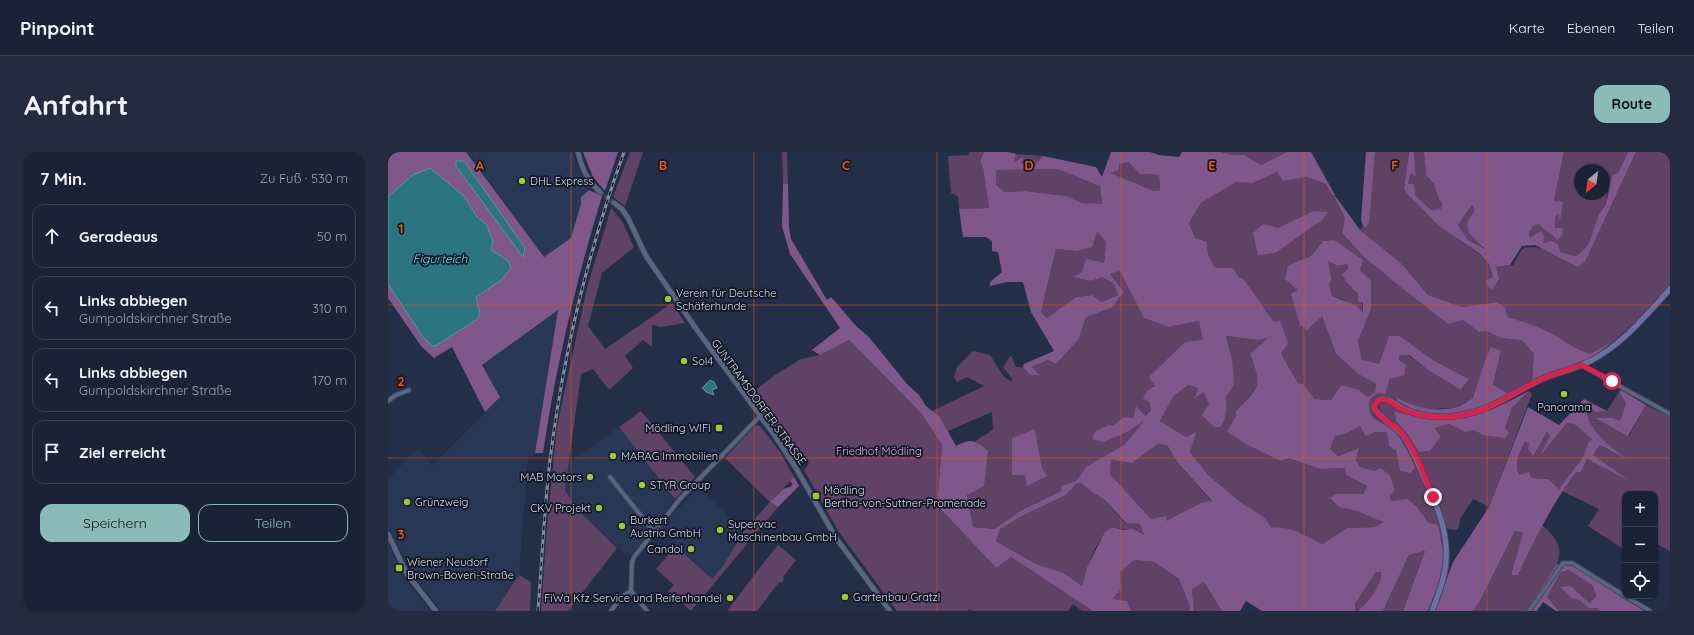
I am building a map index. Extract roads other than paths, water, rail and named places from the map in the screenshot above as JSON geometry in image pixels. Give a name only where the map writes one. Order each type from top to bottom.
[{"type":"main road","points":[[1432,611],[1443,580],[1446,565],[1447,545],[1444,527],[1433,497],[1410,447],[1400,432],[1378,414],[1375,409],[1375,403],[1378,400],[1384,399],[1406,410],[1428,416],[1445,417],[1462,415],[1494,405],[1538,381],[1582,365],[1603,354],[1626,336],[1670,289]]},
{"type":"street","points":[[578,152],[584,173],[588,180],[600,192]]},
{"type":"street","name":"GUNTRAMSDORFER STRASSE","points":[[614,203],[622,209],[628,218],[646,256],[683,311],[796,468],[836,538],[890,611]]},
{"type":"street","points":[[1582,365],[1670,414]]},
{"type":"street","points":[[388,401],[396,395],[409,390]]},
{"type":"street","points":[[647,611],[631,592],[632,562],[636,555],[680,499],[760,416]]},
{"type":"street","points":[[610,477],[654,532]]},
{"type":"street","points":[[388,534],[402,566],[412,582],[436,611]]},
{"type":"street","points":[[1529,611],[1563,563],[1572,563],[1622,594]]},
{"type":"street","points":[[611,611],[621,597],[631,592]]},
{"type":"street","points":[[1630,599],[1650,611]]},
{"type":"street","points":[[1667,611],[1670,608]]},
{"type":"water","points":[[456,161],[464,161],[525,248],[523,257],[456,166]]},
{"type":"water","name":"Figurteich","points":[[430,168],[464,196],[477,217],[487,225],[493,242],[491,250],[508,261],[511,268],[501,280],[476,297],[480,314],[476,320],[437,345],[432,346],[423,337],[388,284],[388,197],[413,175]]},
{"type":"water","points":[[710,380],[714,382],[717,388],[712,390],[714,395],[706,392],[702,388]]},
{"type":"tunnel","points":[[600,192],[614,203]]},
{"type":"railway","points":[[538,611],[548,479],[555,421],[562,382],[578,304],[588,266],[624,152]]},
{"type":"place","name":"DHL Express","points":[[522,181]]},
{"type":"place","name":"Verein für Deutsche Schäferhunde","points":[[668,299]]},
{"type":"place","name":"Sol4","points":[[684,361]]},
{"type":"place","name":"Panorama","points":[[1564,394]]},
{"type":"place","name":"Mödling WIFI","points":[[719,428]]},
{"type":"place","name":"MARAG Immobilien","points":[[613,456]]},
{"type":"place","name":"MAB Motors","points":[[590,477]]},
{"type":"place","name":"STYR Group","points":[[642,485]]},
{"type":"place","name":"Mödling Bertha-von-Suttner-Promenade","points":[[816,496]]},
{"type":"place","name":"Grünzweig","points":[[407,502]]},
{"type":"place","name":"CKV Projekt","points":[[599,508]]},
{"type":"place","name":"Burkert Austria GmbH","points":[[622,526]]},
{"type":"place","name":"Supervac Maschinenbau GmbH","points":[[720,530]]},
{"type":"place","name":"Candol","points":[[691,549]]},
{"type":"place","name":"Wiener Neudorf Brown-Boveri-Straße","points":[[399,568]]},
{"type":"place","name":"Gartenbau Gratzl","points":[[845,597]]},
{"type":"place","name":"FiWa Kfz Service und Reifenhandel","points":[[730,598]]},
{"type":"park label","name":"Friedhof Mödling","points":[[879,451]]}]
